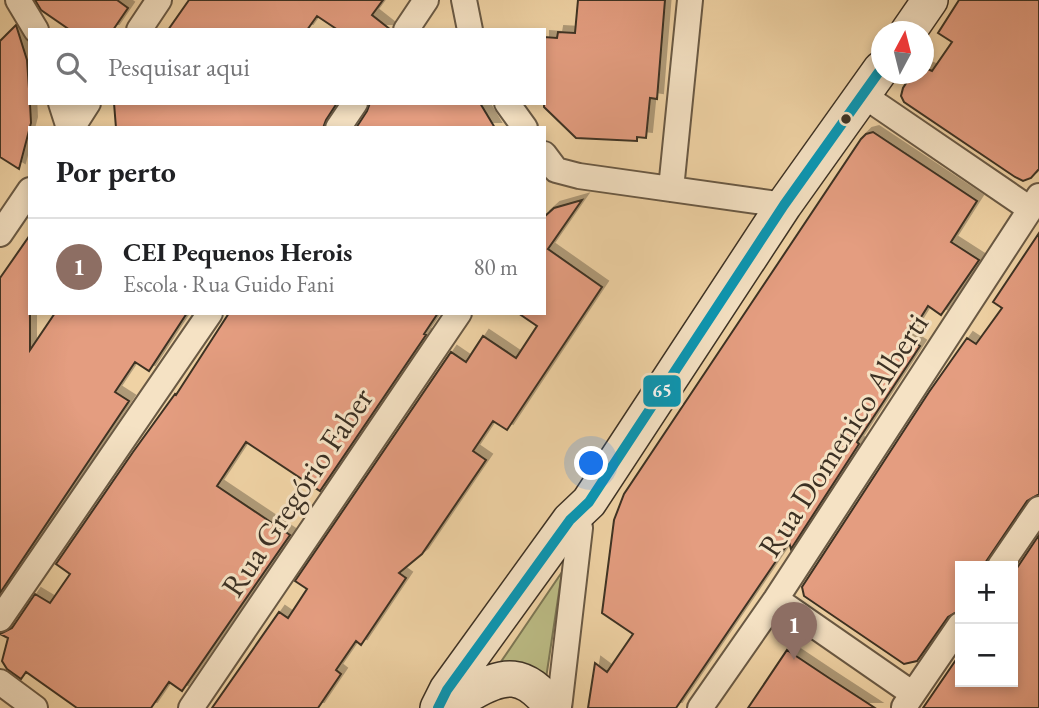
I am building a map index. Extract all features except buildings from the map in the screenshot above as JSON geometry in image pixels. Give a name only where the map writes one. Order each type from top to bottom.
[{"type":"main road","points":[[916,21],[930,0]]},
{"type":"main road","points":[[453,704],[784,205],[871,83]]},
{"type":"main road","points":[[453,704],[490,682],[510,679],[526,681],[556,708]]},
{"type":"street","points":[[18,0],[35,28]]},
{"type":"street","points":[[140,28],[159,0]]},
{"type":"street","points":[[407,28],[426,0]]},
{"type":"street","points":[[464,0],[470,28]]},
{"type":"street","points":[[671,189],[690,0]]},
{"type":"street","points":[[875,84],[1035,203]]},
{"type":"street","points":[[62,105],[69,126]]},
{"type":"street","points":[[71,126],[87,105]]},
{"type":"street","points":[[339,126],[354,105]]},
{"type":"street","points":[[508,105],[524,126]]},
{"type":"street","points":[[548,170],[784,205]]},
{"type":"street","points":[[0,234],[28,193]]},
{"type":"street","name":"Rua Domenico Alberti","points":[[700,708],[775,599],[1035,203]]},
{"type":"street","points":[[0,619],[210,315]]},
{"type":"street","name":"Rua Gregório Faber","points":[[191,708],[458,315]]},
{"type":"street","points":[[1003,561],[1039,509]]},
{"type":"street","points":[[556,708],[579,516]]},
{"type":"street","points":[[775,599],[908,701],[955,632]]},
{"type":"street","points":[[0,682],[36,708]]},
{"type":"green space","points":[[562,572],[545,685],[494,672]]},
{"type":"transit line","name":"65","points":[[438,708],[447,690],[570,520],[589,502],[784,205],[871,83]]},
{"type":"place","name":"CEI Pequenos Herois","points":[[794,660]]}]
